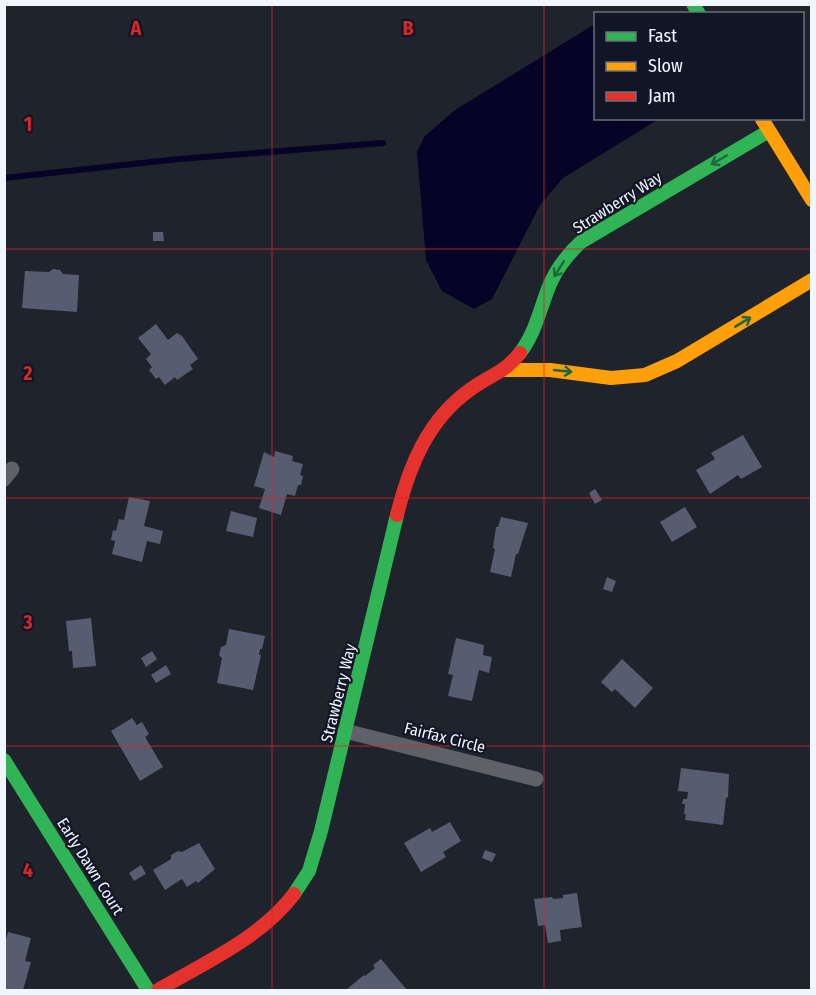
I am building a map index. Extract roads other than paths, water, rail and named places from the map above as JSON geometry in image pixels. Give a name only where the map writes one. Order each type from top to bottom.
[{"type":"street","points":[[763,120],[812,200]]},
{"type":"street","name":"Strawberry Way","points":[[158,990],[252,933],[276,915],[293,898],[304,881],[313,860],[402,496],[420,444],[433,425],[468,390],[504,370],[529,338],[558,268],[580,242],[769,131]]},
{"type":"street","name":"Strawberry Way","points":[[504,370],[550,370],[611,378],[645,375],[677,362],[812,280]]},
{"type":"street","name":"Fairfax Circle","points":[[345,731],[536,779]]},
{"type":"street","name":"Early Dawn Court","points":[[4,760],[148,990]]},
{"type":"water","points":[[594,25],[594,120],[657,120],[563,178],[540,205],[492,299],[474,309],[442,291],[426,260],[417,152],[424,137],[455,110]]},
{"type":"waterway","points":[[4,178],[179,159],[383,143]]}]
